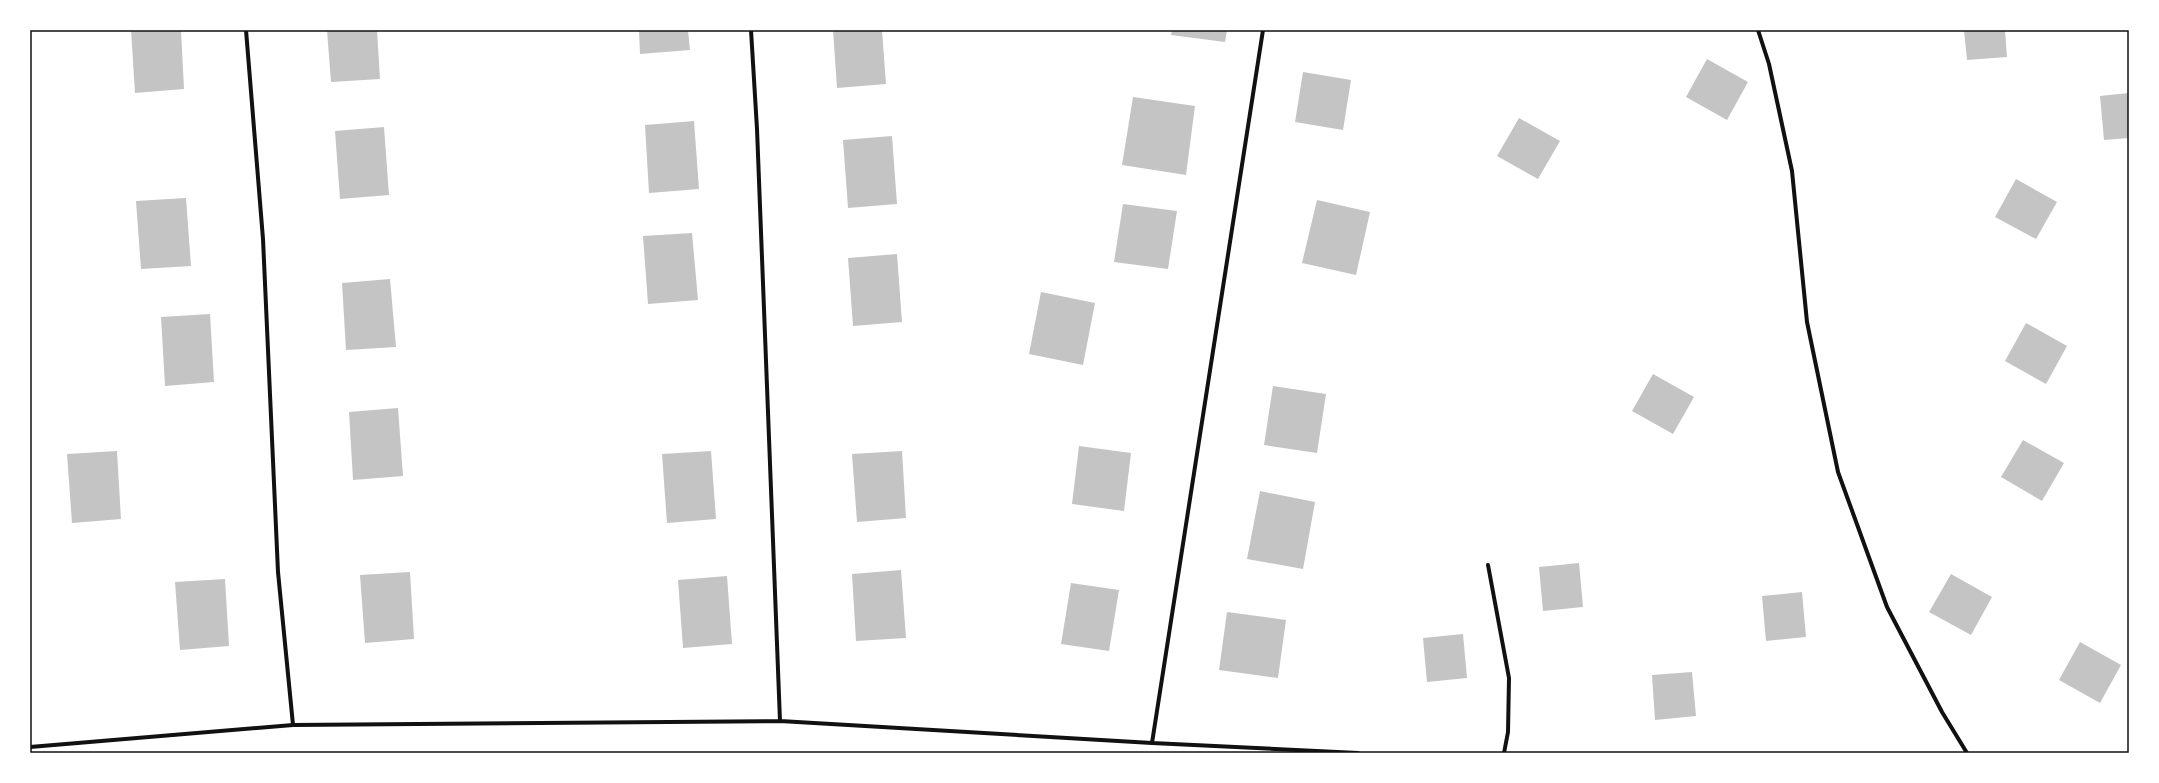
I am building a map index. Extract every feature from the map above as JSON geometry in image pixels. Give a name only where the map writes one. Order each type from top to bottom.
[{"type":"street","points":[[246,30],[263,240],[278,572],[293,725]]},
{"type":"street","points":[[751,30],[757,129],[780,721]]},
{"type":"street","points":[[1152,743],[1264,30]]},
{"type":"street","points":[[1758,30],[1770,64],[1792,171],[1807,322],[1838,472],[1887,607],[1942,712],[1967,753]]},
{"type":"street","points":[[1488,565],[1510,678],[1508,732],[1504,753]]},
{"type":"street","points":[[30,746],[293,725],[780,721],[1152,743],[1358,753]]},
{"type":"building","points":[[131,30],[181,30],[184,89],[135,93]]},
{"type":"building","points":[[327,30],[377,30],[380,79],[331,82]]},
{"type":"building","points":[[639,30],[688,30],[690,50],[640,54]]},
{"type":"building","points":[[833,30],[882,30],[886,84],[837,88]]},
{"type":"building","points":[[1172,30],[1227,30],[1225,42],[1171,35]]},
{"type":"building","points":[[1964,30],[2005,30],[2007,57],[1967,60]]},
{"type":"building","points":[[1707,59],[1748,82],[1727,120],[1686,97]]},
{"type":"building","points":[[1303,72],[1351,80],[1343,130],[1295,122]]},
{"type":"building","points":[[2129,93],[2129,138],[2104,140],[2100,96]]},
{"type":"building","points":[[1133,97],[1195,106],[1186,175],[1122,165]]},
{"type":"building","points":[[1519,118],[1560,141],[1538,179],[1497,156]]},
{"type":"building","points":[[694,121],[699,189],[649,193],[645,125]]},
{"type":"building","points":[[384,127],[389,195],[340,199],[335,131]]},
{"type":"building","points":[[892,136],[897,204],[848,208],[843,140]]},
{"type":"building","points":[[2016,179],[2057,202],[2036,239],[1995,217]]},
{"type":"building","points":[[186,198],[191,266],[141,269],[136,201]]},
{"type":"building","points":[[1317,200],[1370,212],[1356,275],[1302,263]]},
{"type":"building","points":[[1123,204],[1177,211],[1168,269],[1114,262]]},
{"type":"building","points":[[692,233],[698,300],[648,304],[643,236]]},
{"type":"building","points":[[897,254],[902,322],[853,326],[848,258]]},
{"type":"building","points":[[390,279],[396,347],[346,350],[342,283]]},
{"type":"building","points":[[1041,292],[1095,303],[1083,365],[1029,354]]},
{"type":"building","points":[[210,314],[214,382],[165,386],[161,317]]},
{"type":"building","points":[[2026,323],[2067,346],[2046,384],[2005,361]]},
{"type":"building","points":[[1653,374],[1694,397],[1673,434],[1632,411]]},
{"type":"building","points":[[1273,386],[1326,394],[1317,453],[1264,445]]},
{"type":"building","points":[[398,408],[403,476],[353,480],[349,412]]},
{"type":"building","points":[[2023,440],[2064,463],[2042,501],[2001,477]]},
{"type":"building","points":[[1079,446],[1131,453],[1124,511],[1072,504]]},
{"type":"building","points":[[117,451],[121,519],[72,523],[67,454]]},
{"type":"building","points":[[711,451],[716,519],[667,523],[662,454]]},
{"type":"building","points":[[902,451],[906,518],[857,522],[852,454]]},
{"type":"building","points":[[1260,491],[1315,502],[1303,569],[1247,559]]},
{"type":"building","points":[[1579,563],[1583,607],[1543,611],[1539,567]]},
{"type":"building","points":[[901,570],[906,638],[856,641],[852,574]]},
{"type":"building","points":[[410,572],[414,639],[365,643],[360,575]]},
{"type":"building","points":[[1951,574],[1992,597],[1971,635],[1929,612]]},
{"type":"building","points":[[727,576],[732,644],[683,648],[678,580]]},
{"type":"building","points":[[225,579],[229,646],[180,650],[175,582]]},
{"type":"building","points":[[1071,583],[1119,590],[1109,651],[1061,644]]},
{"type":"building","points":[[1802,592],[1806,637],[1766,641],[1762,596]]},
{"type":"building","points":[[1227,612],[1286,620],[1278,678],[1219,670]]},
{"type":"building","points":[[1463,634],[1467,678],[1427,682],[1423,638]]},
{"type":"building","points":[[2080,642],[2121,665],[2100,703],[2059,680]]},
{"type":"building","points":[[1692,672],[1696,716],[1655,720],[1652,675]]}]
